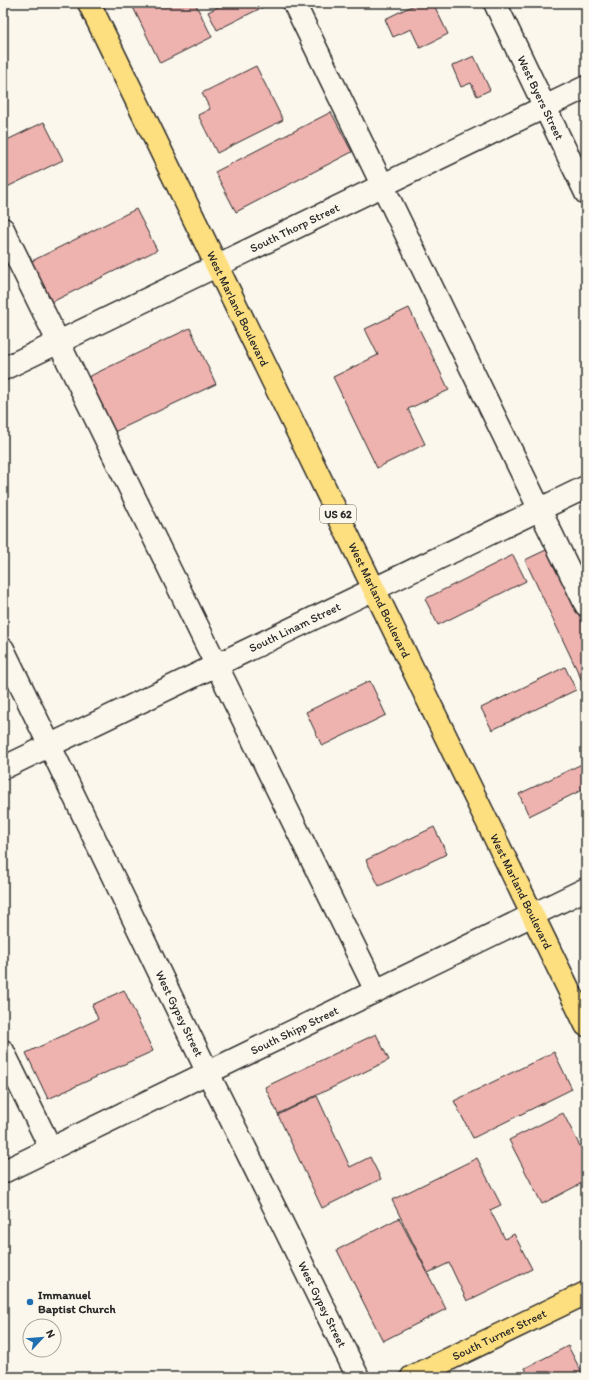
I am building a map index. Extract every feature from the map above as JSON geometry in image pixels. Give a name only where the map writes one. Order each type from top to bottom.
[{"type":"main road","name":"West Marland Boulevard","points":[[89,3],[586,1025]]},
{"type":"main road","name":"South Turner Street","points":[[412,1377],[586,1293]]},
{"type":"street","points":[[294,3],[586,605]]},
{"type":"street","name":"West Byers Street","points":[[495,3],[586,193]]},
{"type":"street","name":"South Thorp Street","points":[[3,369],[586,87]]},
{"type":"street","points":[[3,229],[376,991]]},
{"type":"street","name":"South Linam Street","points":[[3,768],[586,487]]},
{"type":"street","name":"West Gypsy Street","points":[[3,649],[208,1073],[358,1377]]},
{"type":"street","name":"South Shipp Street","points":[[3,1172],[586,889]]},
{"type":"street","points":[[3,1051],[51,1149]]},
{"type":"building","points":[[131,3],[195,3],[212,37],[160,63]]},
{"type":"building","points":[[226,3],[269,4],[217,30],[208,12]]},
{"type":"building","points":[[418,3],[433,3],[448,34],[420,48],[411,29],[393,37],[385,19]]},
{"type":"building","points":[[474,56],[490,90],[477,96],[471,83],[461,87],[452,66]]},
{"type":"building","points":[[256,66],[283,120],[217,153],[198,115],[210,109],[202,93]]},
{"type":"building","points":[[331,112],[352,152],[236,212],[215,172]]},
{"type":"building","points":[[44,122],[63,160],[3,189],[3,142]]},
{"type":"building","points":[[136,209],[157,250],[50,303],[30,262]]},
{"type":"building","points":[[409,308],[449,390],[408,409],[425,444],[377,468],[333,377],[378,355],[365,329]]},
{"type":"building","points":[[190,328],[216,384],[112,433],[86,378]]},
{"type":"building","points":[[548,549],[586,630],[586,689],[525,560]]},
{"type":"building","points":[[513,555],[526,581],[438,625],[425,599]]},
{"type":"building","points":[[565,667],[576,690],[492,730],[481,708]]},
{"type":"building","points":[[370,681],[386,715],[322,746],[306,712]]},
{"type":"building","points":[[586,762],[586,788],[529,816],[519,794]]},
{"type":"building","points":[[434,827],[447,854],[379,886],[366,860]]},
{"type":"building","points":[[124,990],[153,1051],[48,1099],[26,1053],[98,1019],[92,1005]]},
{"type":"building","points":[[376,1034],[389,1060],[278,1114],[265,1087]]},
{"type":"building","points":[[554,1052],[572,1089],[473,1138],[454,1101]]},
{"type":"building","points":[[317,1096],[350,1167],[370,1157],[381,1179],[322,1208],[278,1115]]},
{"type":"building","points":[[563,1113],[586,1158],[586,1190],[582,1183],[542,1204],[509,1140]]},
{"type":"building","points":[[477,1158],[501,1205],[490,1210],[505,1239],[514,1234],[532,1269],[467,1301],[449,1263],[428,1273],[392,1200]]},
{"type":"building","points":[[399,1218],[446,1309],[383,1341],[337,1250]]},
{"type":"building","points":[[568,1346],[584,1377],[529,1377],[525,1368]]},
{"type":"place","name":"Immanuel Baptist Church","points":[[30,1302]]}]
